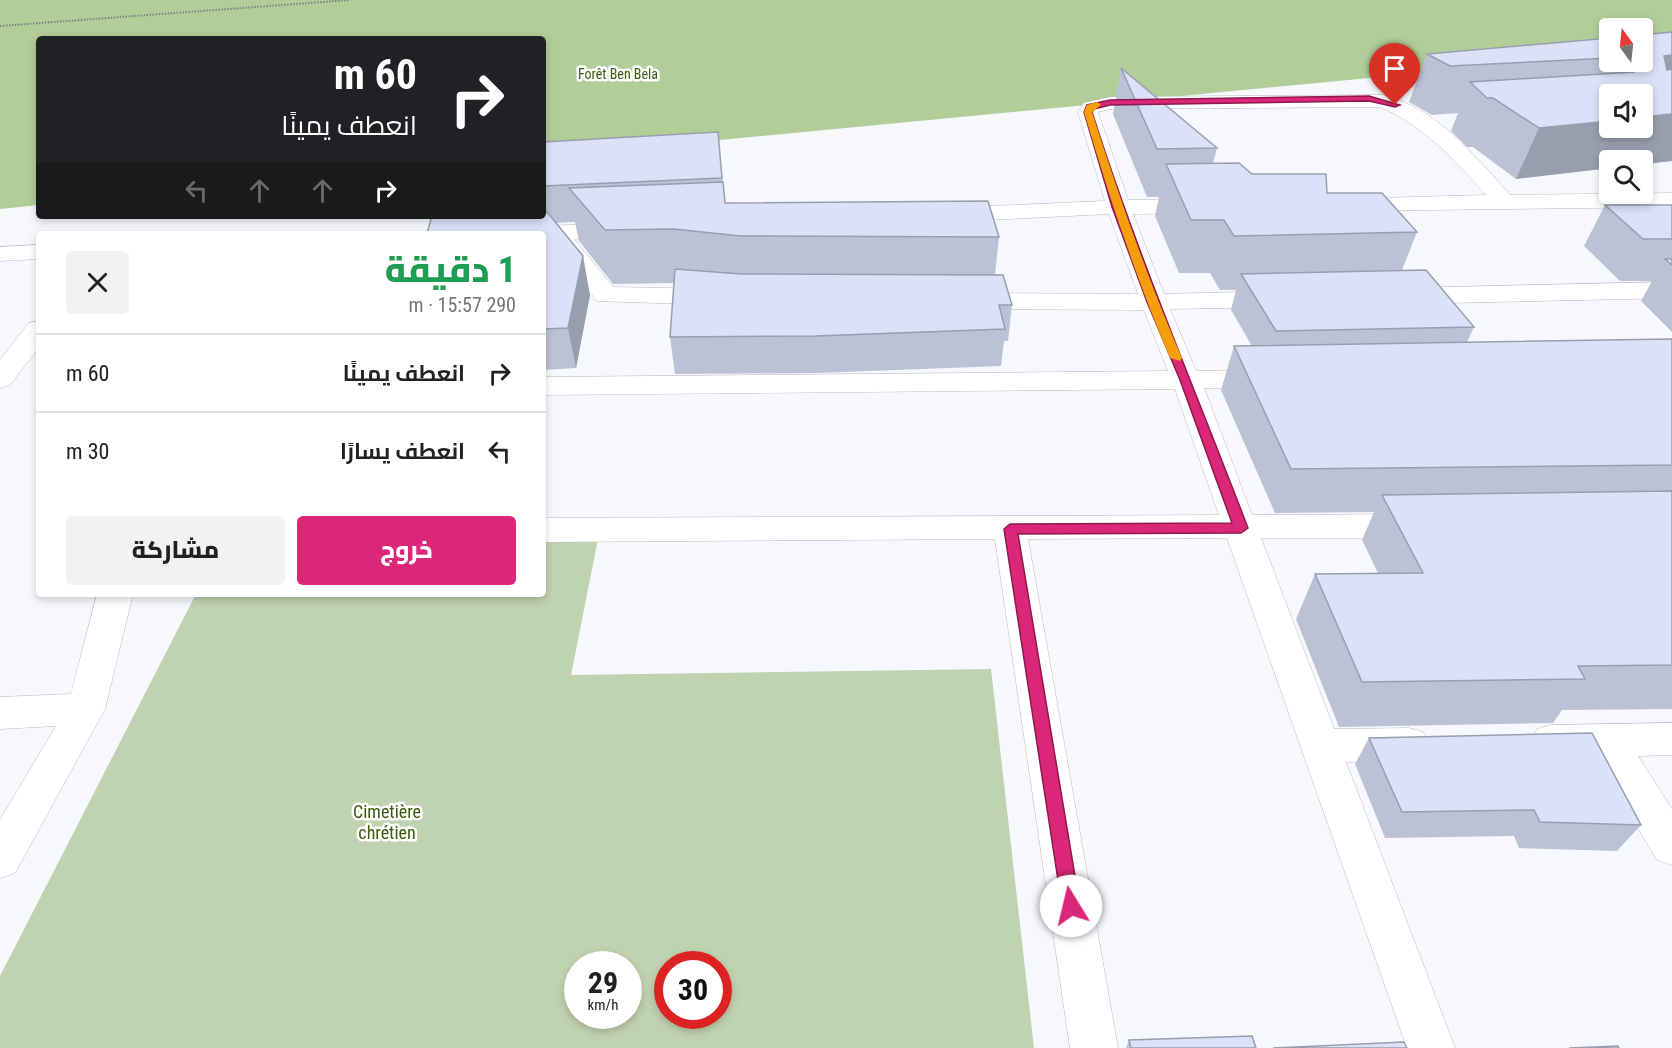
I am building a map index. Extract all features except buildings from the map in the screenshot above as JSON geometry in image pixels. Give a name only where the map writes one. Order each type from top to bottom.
[{"type":"street","points":[[1431,1048],[1186,380],[1152,302],[1117,207],[1088,112],[1090,107],[1098,104],[1369,99],[1395,105],[1427,124],[1460,152],[1504,202]]},
{"type":"street","points":[[1427,124],[1461,122]]},
{"type":"street","points":[[1328,204],[1672,200]]},
{"type":"street","points":[[926,216],[1117,207],[1223,205]]},
{"type":"street","points":[[546,233],[639,229]]},
{"type":"street","points":[[556,233],[606,295],[696,295],[744,300]]},
{"type":"street","points":[[0,254],[36,252]]},
{"type":"street","points":[[1377,297],[1672,290]]},
{"type":"street","points":[[936,301],[1152,302],[1306,299]]},
{"type":"street","points":[[0,379],[36,333]]},
{"type":"street","points":[[546,386],[1292,378]]},
{"type":"street","points":[[546,530],[1241,528],[1444,525]]},
{"type":"street","points":[[1010,529],[1094,1048]]},
{"type":"street","points":[[0,859],[86,709],[114,597]]},
{"type":"street","points":[[0,713],[86,709]]},
{"type":"street","points":[[1515,742],[1672,739]]},
{"type":"street","points":[[1607,740],[1672,846]]},
{"type":"street","points":[[1319,746],[1445,743]]},
{"type":"path","points":[[0,26],[349,0]]},
{"type":"green space","name":"Forêt Ben Bela","points":[[0,0],[1672,0],[1672,49],[1653,51],[1653,18],[1599,18],[1599,56],[546,157],[546,36],[36,36],[36,205],[0,209]]},
{"type":"green space","name":"Cimetière chrétien","points":[[598,539],[571,675],[991,669],[1034,1048],[0,1048],[0,976],[194,597],[546,597],[546,541]]},
{"type":"slow traffic","points":[[1097,105],[1090,107],[1088,112],[1117,207],[1152,302],[1176,358]]},
{"type":"route","points":[[1071,906],[1010,529],[1241,528],[1186,380],[1152,302],[1117,207],[1088,112],[1090,107],[1110,103],[1369,99],[1395,105]]}]
